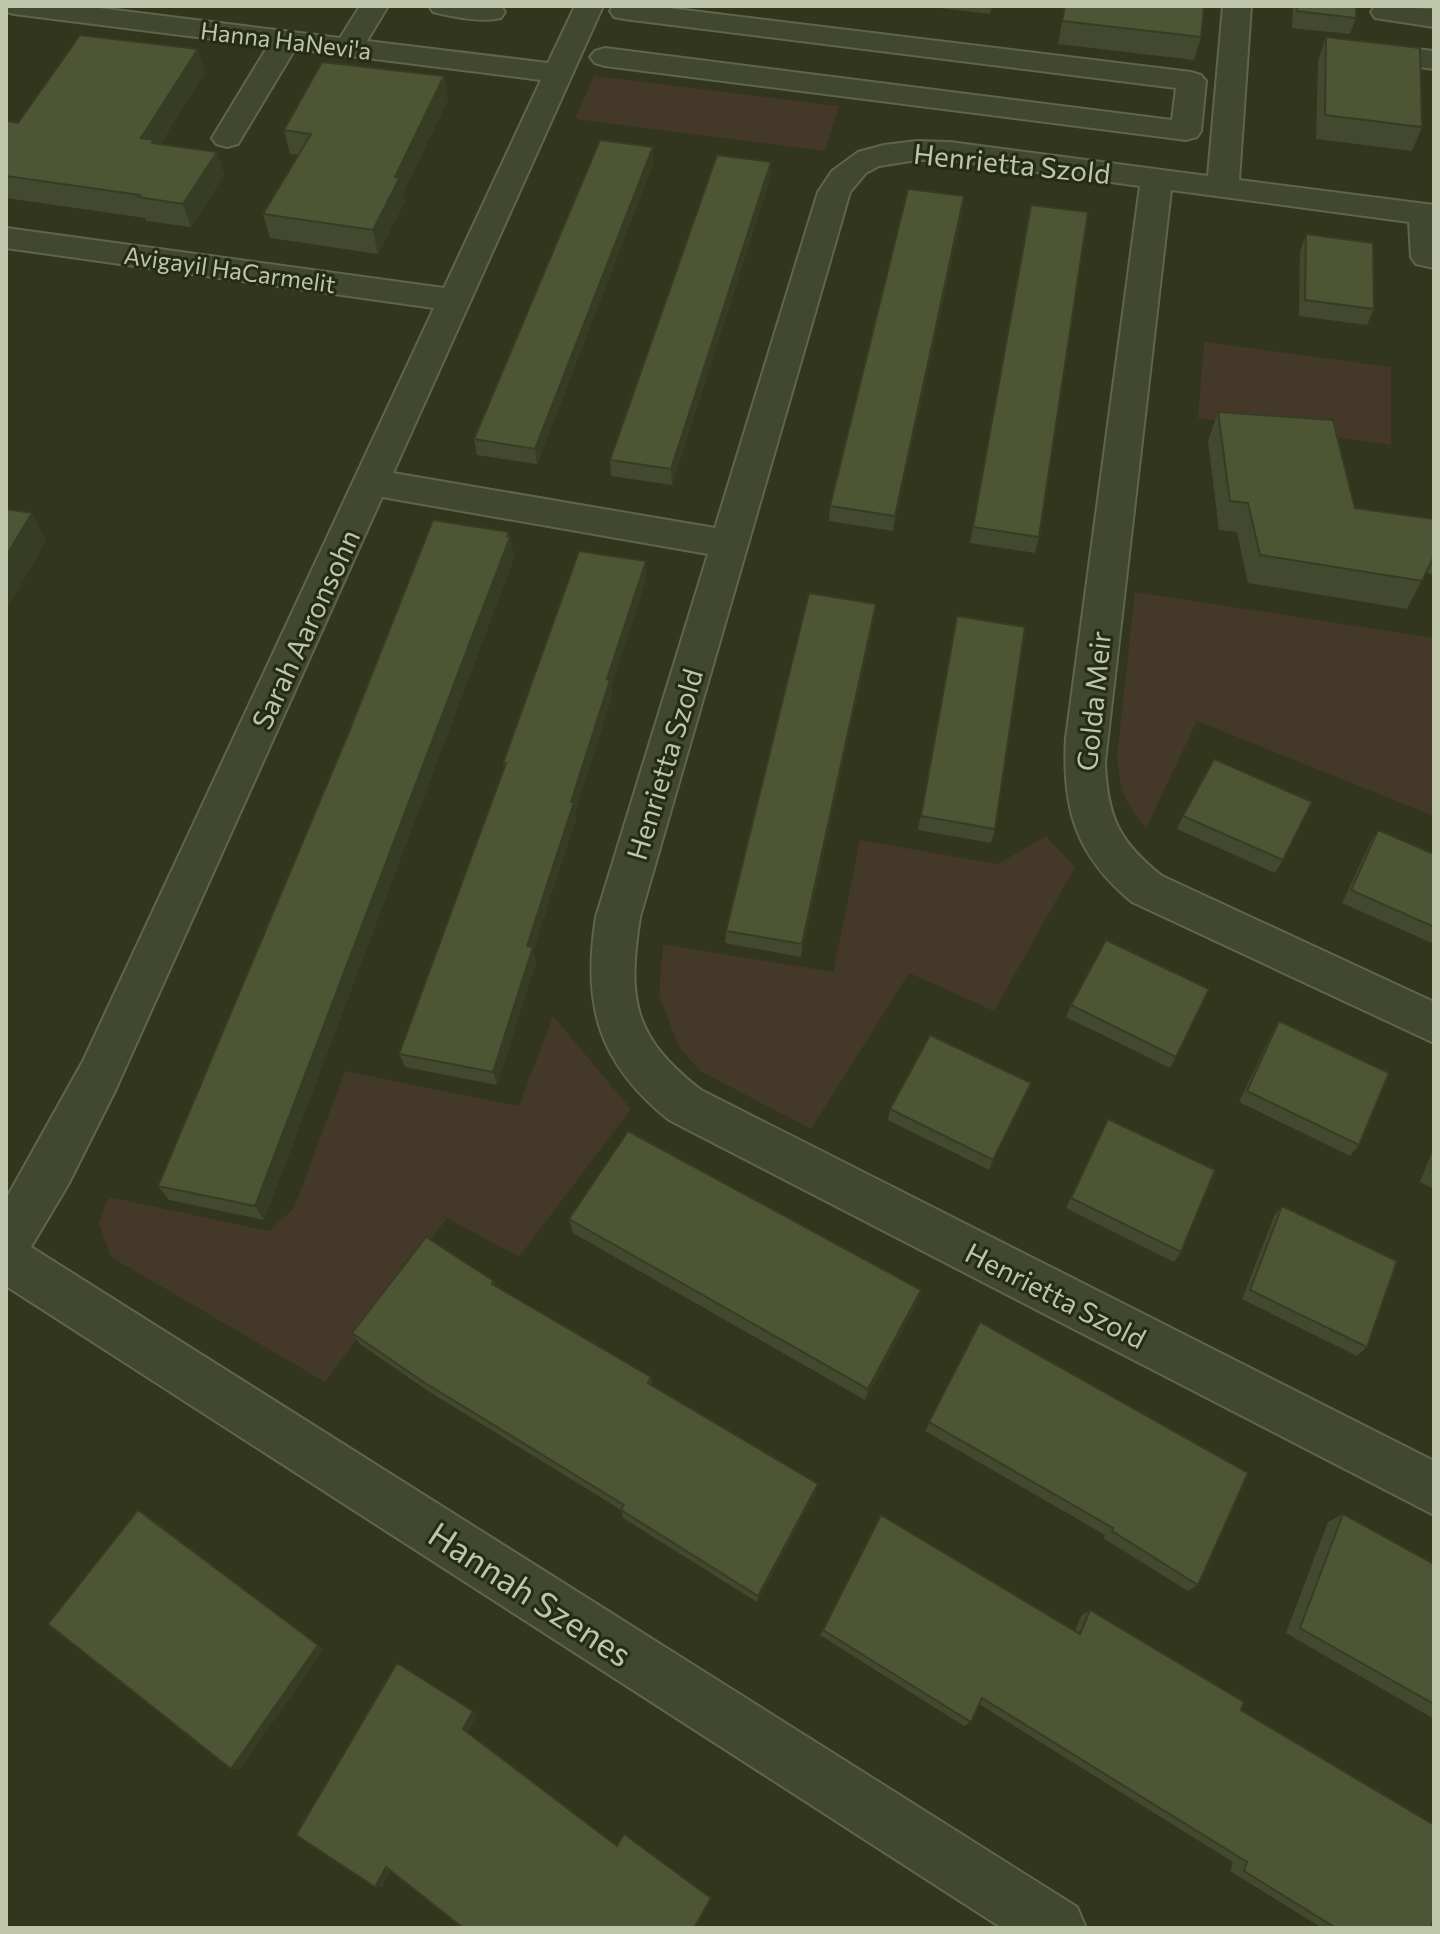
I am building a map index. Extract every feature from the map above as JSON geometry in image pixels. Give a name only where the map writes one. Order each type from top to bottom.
[{"type":"street","name":"Hanna HaNevi'a","points":[[14,6],[68,9],[286,40],[558,73]]},
{"type":"street","points":[[349,47],[374,6]]},
{"type":"street","points":[[443,6],[491,12]]},
{"type":"street","points":[[1223,187],[1237,6]]},
{"type":"street","points":[[605,57],[1186,131],[1191,81],[606,9]]},
{"type":"street","name":"Sarah Aaronsohn","points":[[6,1244],[52,1167],[99,1076],[558,73],[606,9]]},
{"type":"street","points":[[1385,12],[1434,18]]},
{"type":"street","points":[[692,68],[711,22]]},
{"type":"street","points":[[227,138],[286,40]]},
{"type":"street","points":[[1339,49],[1434,60]]},
{"type":"street","points":[[905,151],[933,50]]},
{"type":"street","name":"Henrietta Szold","points":[[1430,214],[950,151],[905,151],[878,155],[856,164],[839,180],[613,943],[612,992],[616,1015],[633,1056],[647,1074],[685,1105],[1434,1489]]},
{"type":"street","name":"Golda Meir","points":[[1157,178],[1086,738],[1084,781],[1091,818],[1097,835],[1117,864],[1147,889],[1434,1023]]},
{"type":"street","points":[[1430,214],[1427,257],[1434,258]]},
{"type":"street","name":"Avigayil HaCarmelit","points":[[6,238],[455,300]]},
{"type":"street","points":[[372,482],[729,544]]},
{"type":"street","name":"Hannah Szenes","points":[[6,1258],[1056,1928]]},
{"type":"shaded area","points":[[594,76],[839,106],[825,151],[575,119]]},
{"type":"shaded area","points":[[1204,342],[1391,367],[1391,445],[1198,418]]},
{"type":"shaded area","points":[[1135,592],[1434,638],[1434,816],[1197,721],[1146,828],[1124,795],[1117,756]]},
{"type":"shaded area","points":[[1046,836],[1075,867],[994,1011],[909,973],[811,1129],[700,1071],[679,1047],[659,995],[663,944],[833,972],[860,840],[998,864]]},
{"type":"shaded area","points":[[553,1016],[631,1109],[519,1257],[447,1218],[325,1382],[111,1257],[99,1223],[109,1197],[269,1231],[294,1208],[345,1071],[519,1106]]},
{"type":"building","points":[[1065,6],[1204,6],[1201,37],[1062,21]]},
{"type":"building","points":[[1297,6],[1356,6],[1356,18],[1297,11]]},
{"type":"building","points":[[80,35],[198,49],[141,138],[154,140],[152,143],[217,152],[183,204],[6,176],[6,121],[18,123]]},
{"type":"building","points":[[1326,37],[1420,48],[1422,127],[1325,115]]},
{"type":"building","points":[[322,62],[444,76],[373,230],[263,214],[311,134],[284,130]]},
{"type":"building","points":[[600,140],[653,147],[535,449],[474,439]]},
{"type":"building","points":[[717,155],[771,162],[671,469],[610,460]]},
{"type":"building","points":[[908,189],[964,196],[895,516],[830,506]]},
{"type":"building","points":[[1031,205],[1088,212],[1039,537],[973,527]]},
{"type":"building","points":[[1306,234],[1373,243],[1374,309],[1305,300]]},
{"type":"building","points":[[1218,412],[1333,420],[1355,508],[1434,519],[1434,556],[1422,581],[1260,555],[1248,503],[1230,501]]},
{"type":"building","points":[[6,509],[32,513],[6,556]]},
{"type":"building","points":[[433,520],[509,532],[507,536],[510,537],[255,1206],[158,1186],[349,732]]},
{"type":"building","points":[[579,551],[646,561],[607,679],[610,680],[571,802],[574,802],[527,946],[533,947],[493,1072],[399,1054],[506,763],[503,763]]},
{"type":"building","points":[[809,593],[876,604],[802,944],[726,931]]},
{"type":"building","points":[[957,616],[1025,627],[995,829],[921,816]]},
{"type":"building","points":[[1214,759],[1312,802],[1283,860],[1183,816]]},
{"type":"building","points":[[1378,830],[1434,854],[1434,927],[1351,890]]},
{"type":"building","points":[[1106,940],[1209,989],[1176,1057],[1071,1005]]},
{"type":"building","points":[[1279,1021],[1389,1073],[1359,1145],[1247,1091]]},
{"type":"building","points":[[930,1035],[1031,1083],[993,1160],[890,1109]]},
{"type":"building","points":[[1108,1119],[1215,1170],[1181,1252],[1071,1198]]},
{"type":"building","points":[[628,1131],[921,1290],[868,1389],[569,1219]]},
{"type":"building","points":[[1282,1206],[1397,1261],[1367,1347],[1250,1290]]},
{"type":"building","points":[[426,1237],[494,1281],[492,1284],[651,1377],[648,1383],[818,1484],[758,1596],[621,1510],[624,1505],[422,1381],[352,1333]]},
{"type":"building","points":[[980,1322],[1248,1473],[1198,1585],[1112,1531],[1113,1528],[929,1422]]},
{"type":"building","points":[[138,1510],[318,1645],[231,1769],[48,1624]]},
{"type":"building","points":[[1343,1514],[1434,1564],[1434,1704],[1300,1628]]},
{"type":"building","points":[[881,1515],[1080,1634],[1090,1610],[1244,1702],[1241,1710],[1434,1825],[1434,1917],[1431,1928],[1336,1928],[1244,1871],[1247,1862],[982,1698],[971,1722],[823,1630]]},
{"type":"building","points":[[397,1663],[473,1711],[463,1729],[617,1846],[624,1834],[711,1898],[694,1928],[463,1928],[386,1867],[375,1887],[296,1835]]}]
